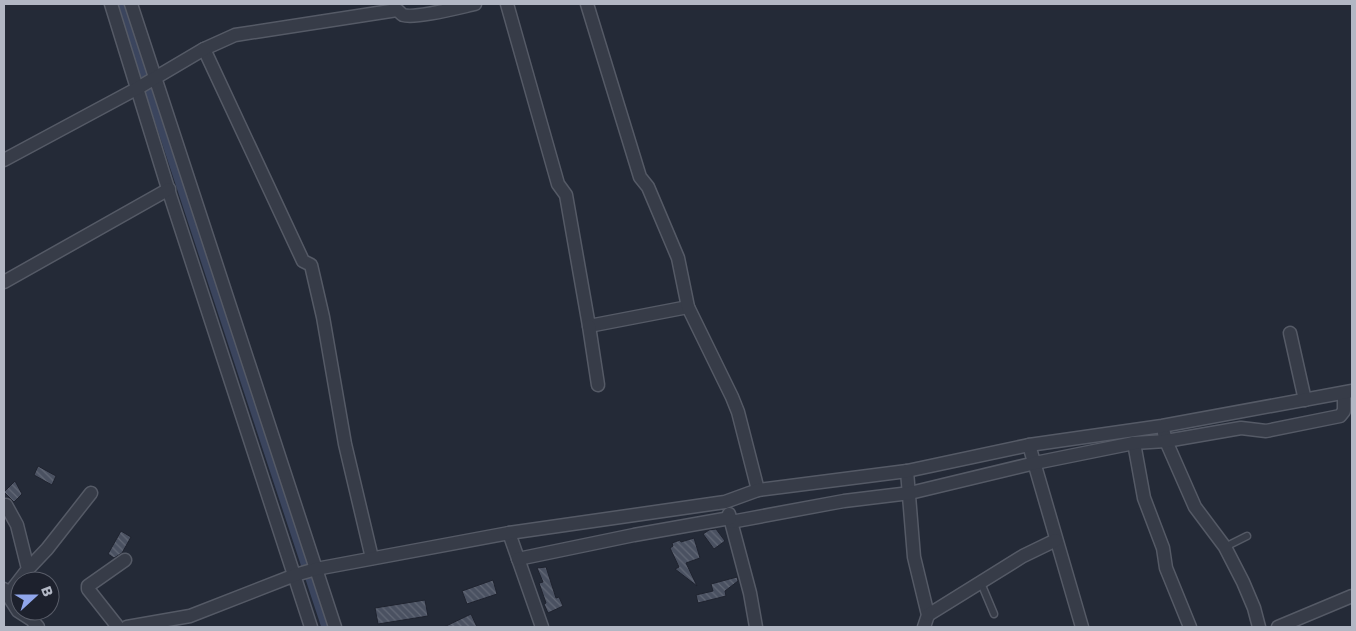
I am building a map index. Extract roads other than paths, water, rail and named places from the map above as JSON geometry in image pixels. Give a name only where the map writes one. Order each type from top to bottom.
[{"type":"street","points":[[111,4],[311,627]]},
{"type":"street","points":[[131,4],[156,78],[189,188],[335,627]]},
{"type":"street","points":[[4,160],[138,88],[204,49],[235,35],[396,10],[403,15],[410,15],[474,4]]},
{"type":"street","points":[[507,4],[558,184],[566,195],[598,385]]},
{"type":"street","points":[[587,4],[640,177],[648,187],[678,258],[688,307],[738,412],[758,490]]},
{"type":"street","points":[[204,49],[303,261],[311,265],[323,317],[345,444],[372,558]]},
{"type":"street","points":[[4,282],[171,193],[189,188]]},
{"type":"street","points":[[589,326],[688,307]]},
{"type":"street","points":[[1290,333],[1305,400]]},
{"type":"street","points":[[127,627],[190,616],[295,574],[372,558],[509,533],[725,502],[758,490],[907,471],[1029,445],[1162,426],[1348,392],[1348,410],[1340,416],[1266,432],[1246,428],[1166,441],[1134,444],[1035,463],[910,493],[844,501],[634,534],[518,559]]},
{"type":"street","points":[[1290,403],[1295,425]]},
{"type":"street","points":[[1236,412],[1238,429]]},
{"type":"street","points":[[1162,426],[1166,441],[1195,507],[1225,548],[1249,595],[1259,627]]},
{"type":"street","points":[[1134,444],[1144,498],[1163,548],[1166,568],[1190,627]]},
{"type":"street","points":[[1029,445],[1082,627]]},
{"type":"street","points":[[907,471],[914,557],[926,621],[1023,556],[1056,540]]},
{"type":"street","points":[[38,627],[32,620],[18,611],[6,592],[47,549],[91,493]]},
{"type":"street","points":[[725,502],[750,593],[756,627]]},
{"type":"street","points":[[6,505],[17,525],[28,569]]},
{"type":"street","points":[[509,533],[542,627]]},
{"type":"street","points":[[118,627],[88,589],[88,586],[125,560]]},
{"type":"street","points":[[1278,627],[1352,596]]},
{"type":"lane","points":[[1225,548],[1247,536]]},
{"type":"lane","points":[[981,583],[994,614]]},
{"type":"waterway","points":[[122,4],[327,627]]}]
